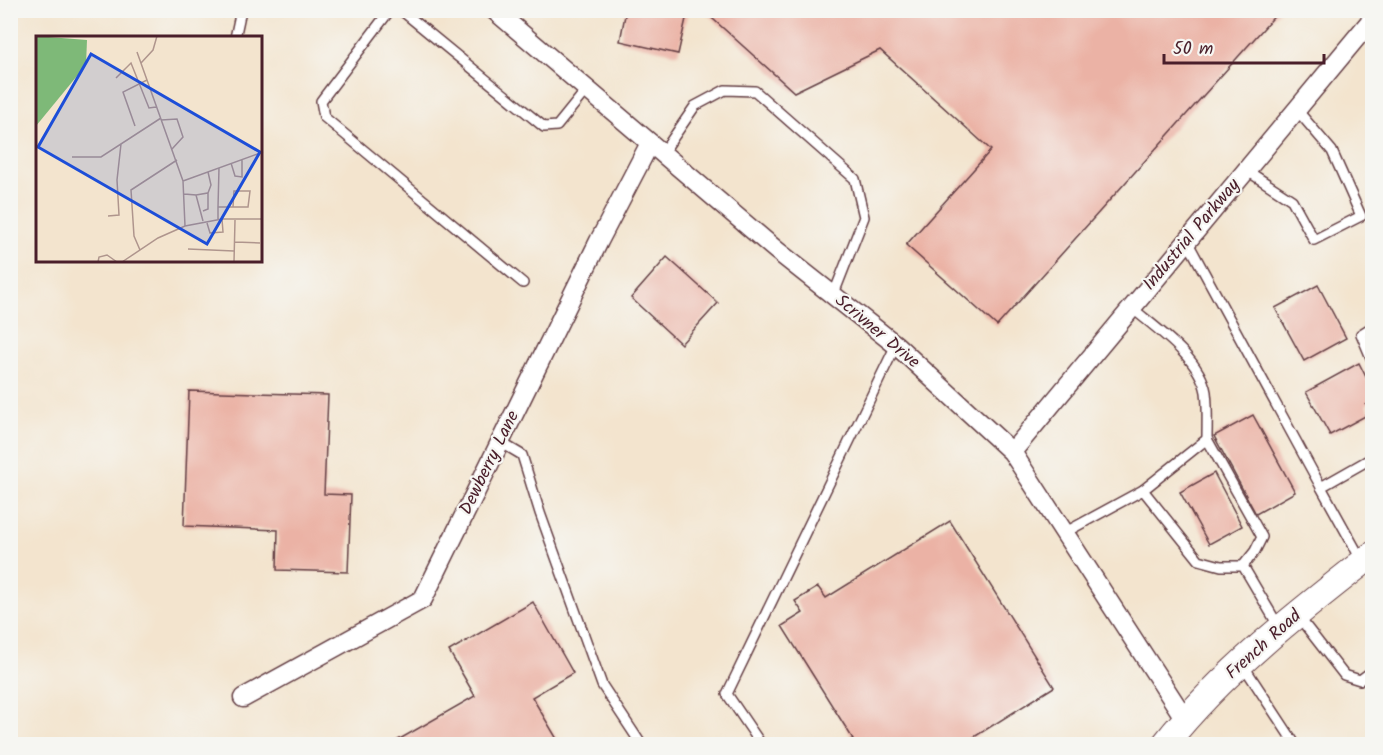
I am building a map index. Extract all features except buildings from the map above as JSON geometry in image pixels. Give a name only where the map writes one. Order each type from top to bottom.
[{"type":"main road","name":"French Road","points":[[1165,744],[1185,719],[1242,663],[1368,559]]},
{"type":"street","name":"Scrivner Drive","points":[[494,10],[656,149],[833,296],[896,345],[1012,452],[1185,719]]},
{"type":"street","name":"Industrial Parkway","points":[[1012,452],[1372,19]]},
{"type":"street","name":"Dewberry Lane","points":[[243,698],[423,598],[598,242],[656,149]]},
{"type":"lane","points":[[235,36],[241,10]]},
{"type":"lane","points":[[390,10],[321,101],[324,117],[523,284]]},
{"type":"lane","points":[[401,10],[544,127],[557,126],[587,90]]},
{"type":"lane","points":[[656,149],[695,106],[725,90],[755,91],[855,179],[864,217],[833,296]]},
{"type":"lane","points":[[1246,170],[1292,200],[1314,240],[1361,216],[1332,151],[1297,110]]},
{"type":"lane","points":[[1187,241],[1321,487],[1368,559]]},
{"type":"lane","points":[[1132,308],[1189,359],[1199,374],[1206,391],[1208,439],[1262,537],[1255,551],[1242,566],[1221,566],[1199,560],[1143,490]]},
{"type":"lane","points":[[1372,327],[1361,334],[1372,360]]},
{"type":"lane","points":[[761,744],[727,694],[896,345]]},
{"type":"lane","points":[[1064,533],[1143,490],[1208,439]]},
{"type":"lane","points":[[500,442],[522,455],[540,513],[602,685],[641,744]]},
{"type":"lane","points":[[1321,487],[1372,458]]},
{"type":"lane","points":[[1242,566],[1289,622],[1344,675],[1360,680],[1372,671]]},
{"type":"lane","points":[[1242,663],[1293,741]]}]
